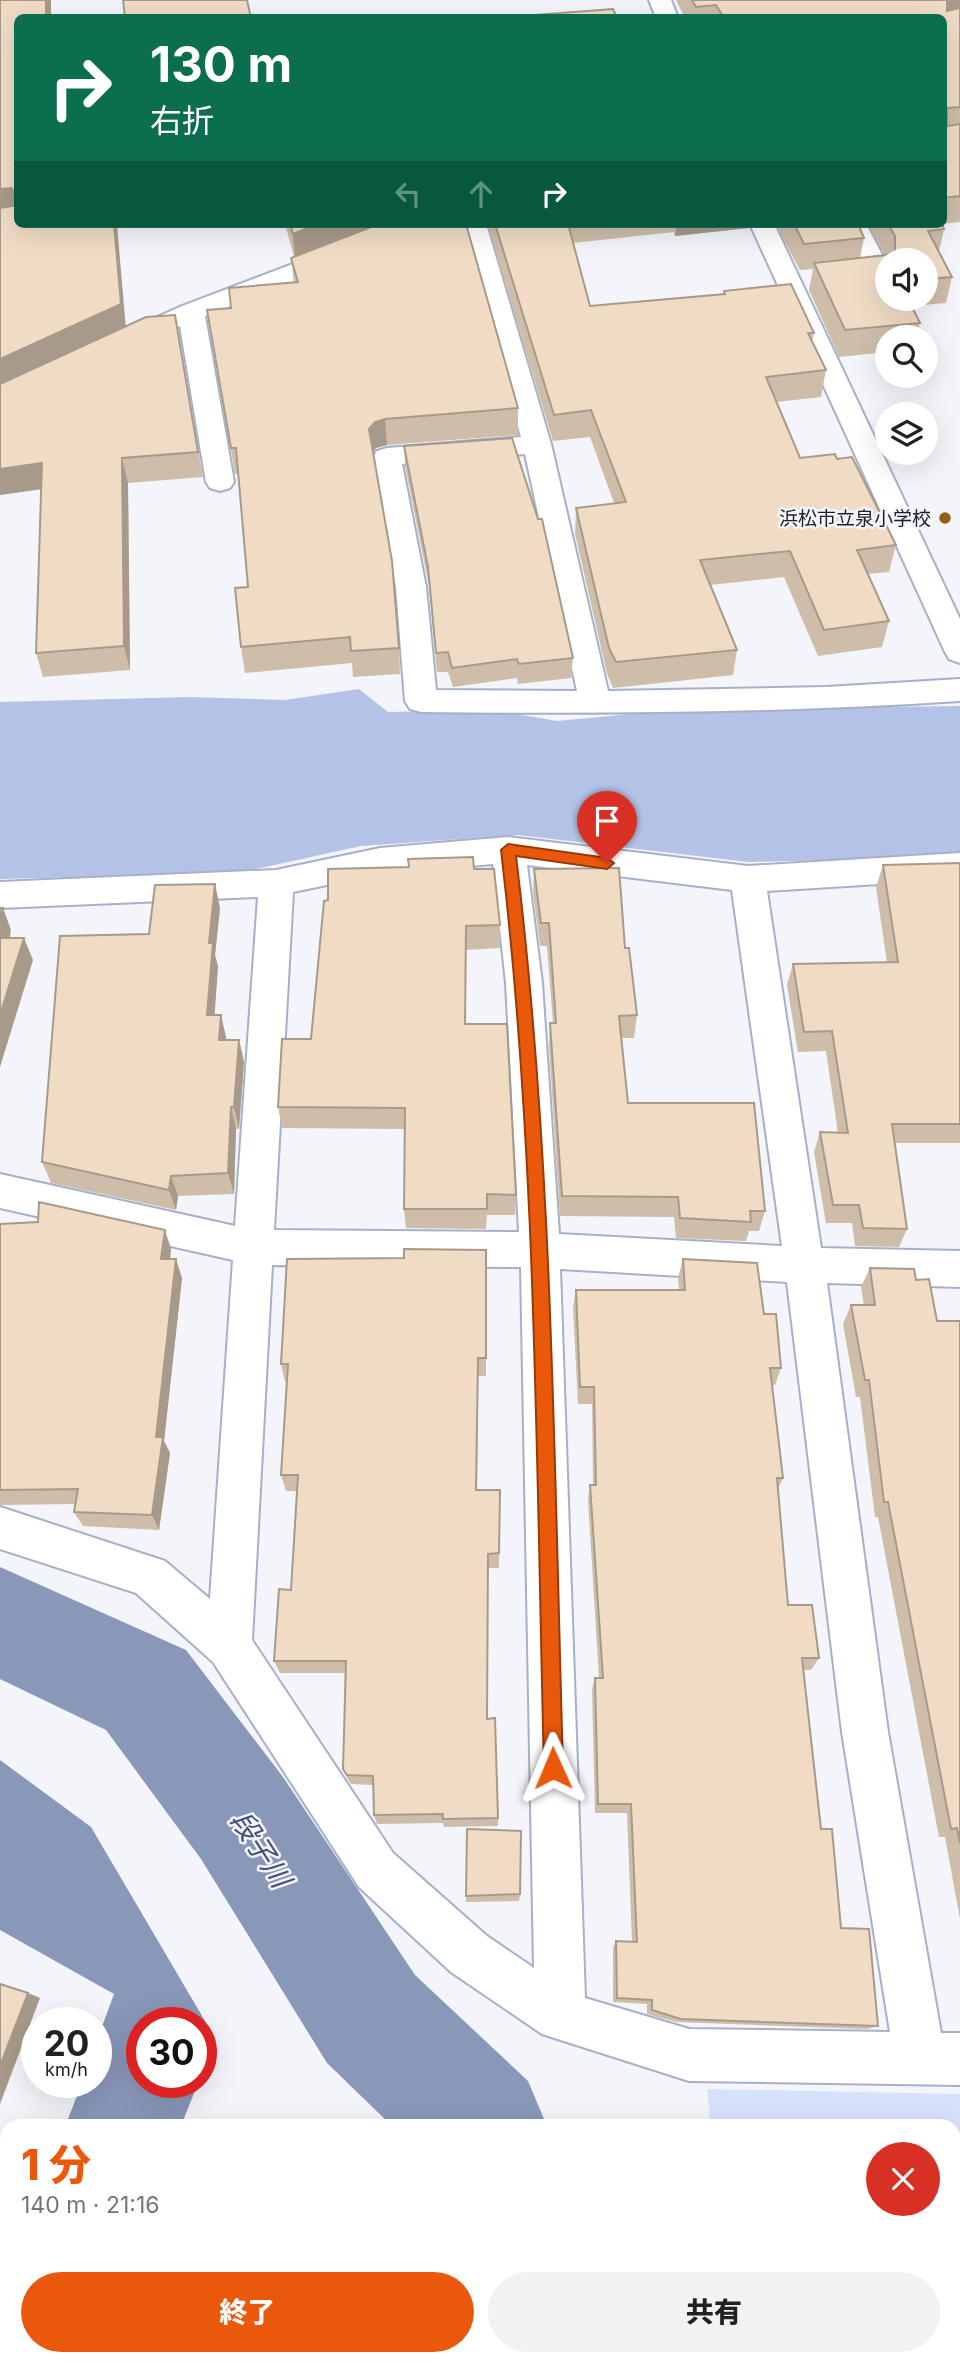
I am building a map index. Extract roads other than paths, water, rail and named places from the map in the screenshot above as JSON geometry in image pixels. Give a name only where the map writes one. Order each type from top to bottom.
[{"type":"street","points":[[110,348],[191,312],[410,228]]},
{"type":"street","points":[[475,228],[537,444],[595,703]]},
{"type":"street","points":[[765,228],[810,280],[960,652]]},
{"type":"street","points":[[810,280],[879,274],[856,228]]},
{"type":"street","points":[[191,312],[220,482]]},
{"type":"street","points":[[537,444],[387,457],[411,587],[421,701],[595,703],[842,699],[960,690]]},
{"type":"street","points":[[508,850],[524,983],[540,1250],[560,2016]]},
{"type":"street","points":[[0,895],[276,883],[380,861],[508,850],[748,879],[960,866]]},
{"type":"street","points":[[0,1528],[149,1576],[229,1646],[376,1870],[469,1954],[560,2016],[689,2055],[940,2058],[865,1732],[820,1374],[748,879]]},
{"type":"street","points":[[229,1646],[276,883]]},
{"type":"street","points":[[0,1191],[254,1247],[540,1250],[803,1265],[960,1269]]},
{"type":"waterway","name":"段子川","points":[[0,1622],[146,1690],[242,1818],[371,2019],[476,2119]]},
{"type":"place","name":"浜松市立泉小学校","points":[[945,518]]}]
